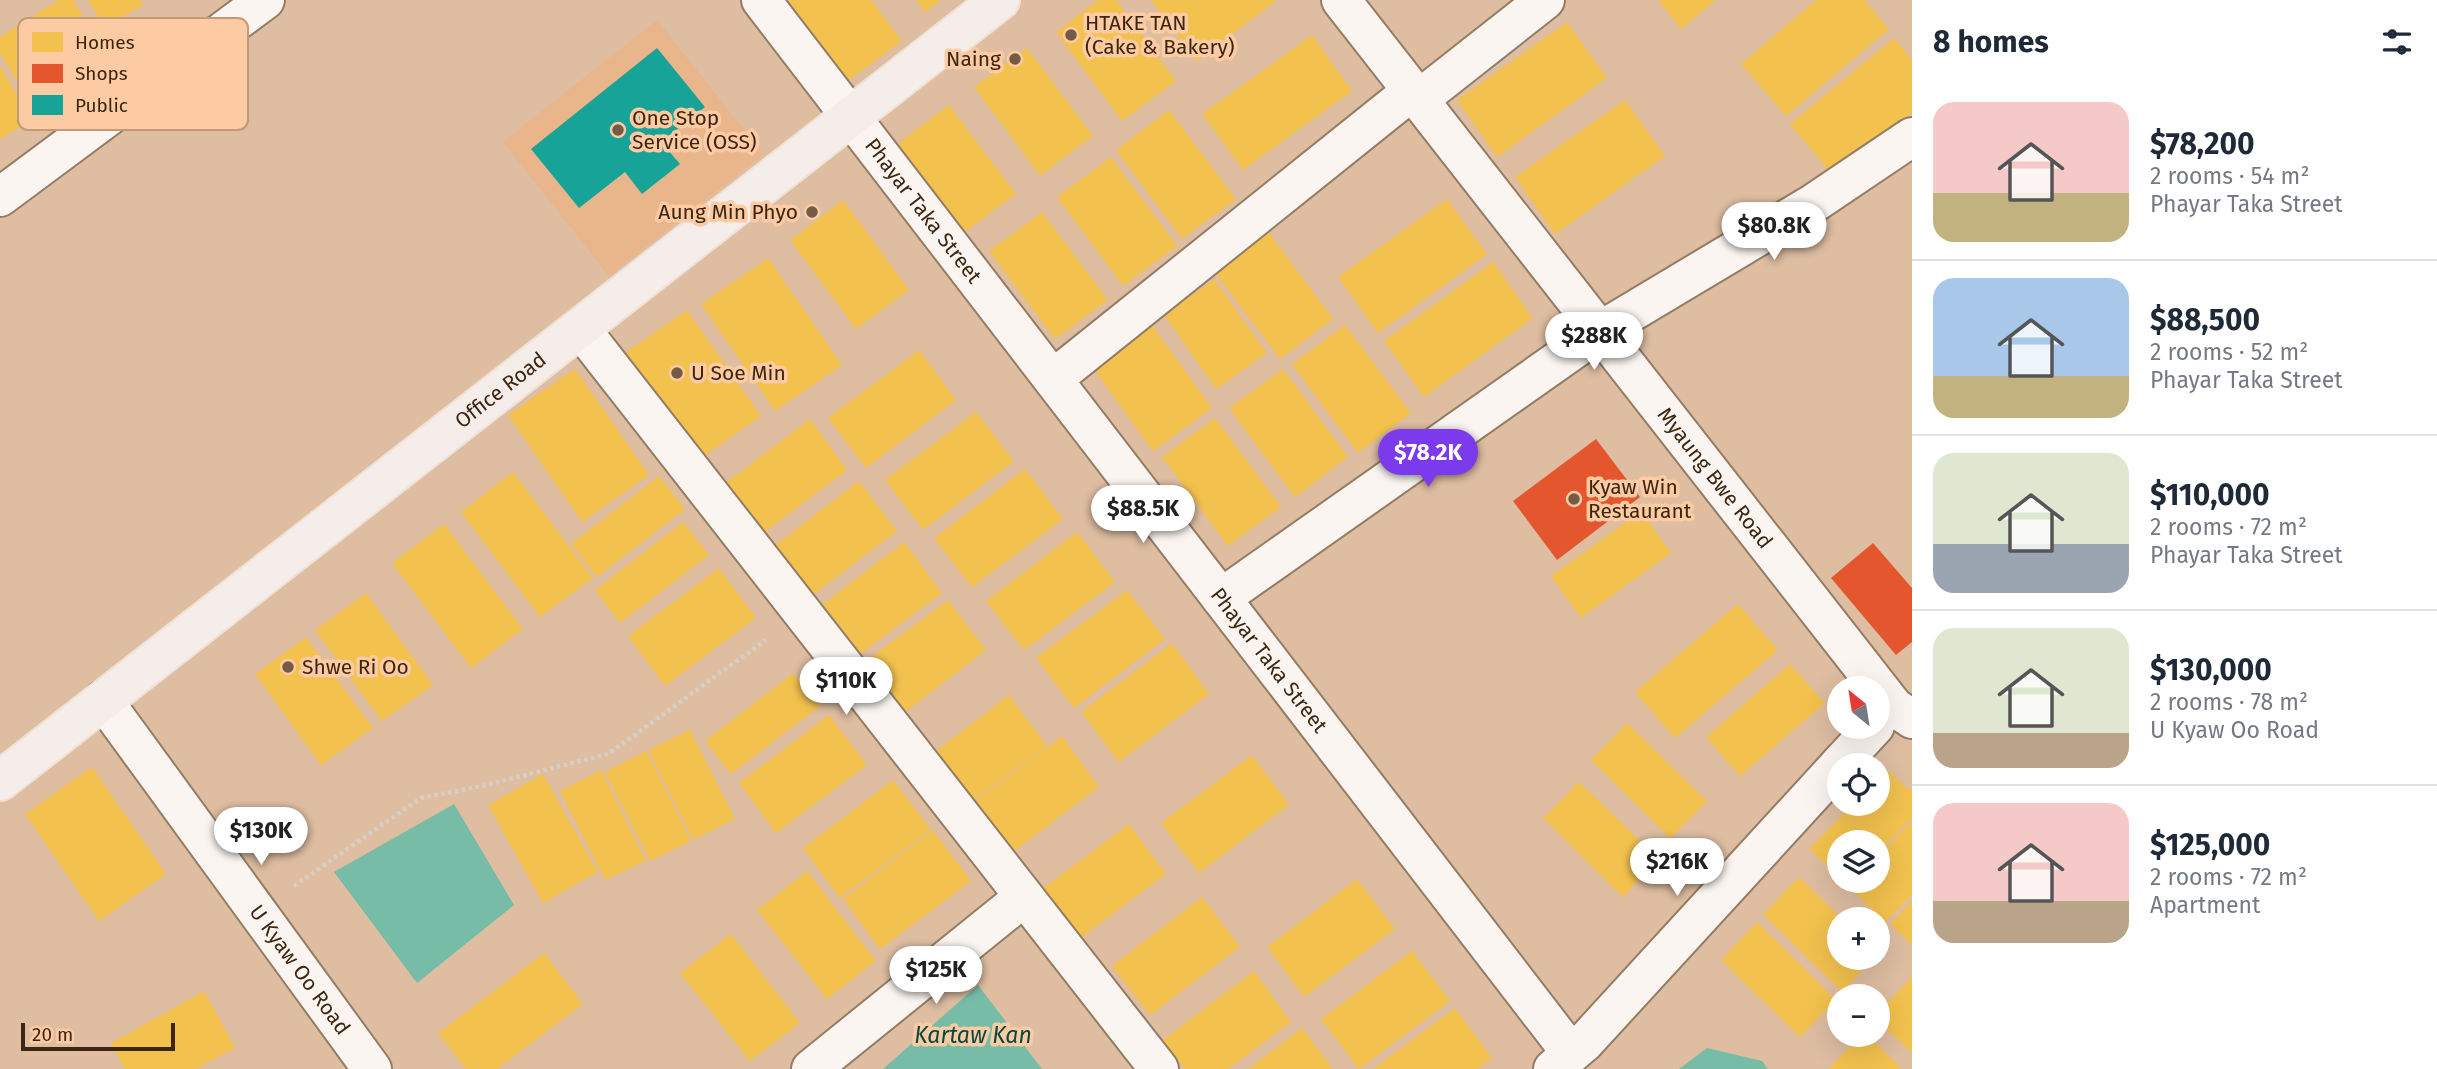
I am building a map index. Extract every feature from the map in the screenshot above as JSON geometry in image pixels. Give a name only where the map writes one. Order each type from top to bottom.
[{"type":"main road","name":"Office Road","points":[[0,780],[1000,0]]},
{"type":"street","points":[[241,18],[265,0]]},
{"type":"street","name":"Phayar Taka Street","points":[[761,0],[1221,598],[1562,1061]]},
{"type":"street","name":"Myaung Bwe Road","points":[[1341,0],[1894,713]]},
{"type":"street","points":[[1053,379],[1415,95],[1545,0]]},
{"type":"street","points":[[0,197],[90,130]]},
{"type":"street","points":[[1221,598],[1600,331],[1814,203],[1912,137]]},
{"type":"street","points":[[580,328],[1159,1069]]},
{"type":"street","name":"U Kyaw Oo Road","points":[[103,700],[372,1069]]},
{"type":"street","points":[[1852,753],[1894,713]]},
{"type":"street","points":[[1562,1061],[1584,1043],[1827,778]]},
{"type":"street","points":[[811,1069],[1024,897]]},
{"type":"path","points":[[257,912],[421,798],[482,786],[608,754],[803,613]]},
{"type":"shaded area","points":[[657,20],[763,154],[609,276],[503,142]]},
{"type":"water","points":[[454,804],[514,905],[417,983],[334,872]]},
{"type":"water","name":"Kartaw Kan","points":[[978,985],[1042,1069],[883,1069]]},
{"type":"water","points":[[1707,1048],[1762,1061],[1768,1069],[1679,1069]]},
{"type":"building: Homes","points":[[59,0],[73,0],[84,18],[32,18]]},
{"type":"building: Homes","points":[[88,0],[140,0],[143,5],[121,18],[99,18]]},
{"type":"building: Homes","points":[[788,0],[871,0],[902,41],[848,81]]},
{"type":"building: Homes","points":[[916,0],[941,0],[925,12]]},
{"type":"building: Homes","points":[[1098,0],[1116,0],[1176,81],[1122,121],[1056,32]]},
{"type":"building: Homes","points":[[1151,0],[1277,0],[1197,61]]},
{"type":"building: Homes","points":[[1658,0],[1716,0],[1681,29]]},
{"type":"building: Homes","points":[[1816,0],[1864,0],[1889,29],[1786,116],[1741,64]]},
{"type":"building: Homes","points":[[1567,22],[1607,78],[1497,157],[1457,100]]},
{"type":"building: Homes","points":[[18,26],[18,83],[0,53],[0,37]]},
{"type":"building: Homes","points":[[1312,35],[1352,91],[1243,170],[1202,114]]},
{"type":"building: Homes","points":[[1894,38],[1912,60],[1912,113],[1834,177],[1790,124]]},
{"type":"building: Homes","points":[[1027,48],[1093,136],[1040,176],[974,87]]},
{"type":"building: Homes","points":[[0,66],[18,96],[18,128],[0,139]]},
{"type":"building: Homes","points":[[1625,100],[1665,156],[1555,234],[1515,177]]},
{"type":"building: Homes","points":[[949,105],[1016,194],[962,234],[896,145]]},
{"type":"building: Homes","points":[[1169,110],[1236,199],[1182,239],[1116,150]]},
{"type":"building: Homes","points":[[1111,157],[1177,246],[1123,286],[1057,197]]},
{"type":"building: Homes","points":[[1447,199],[1487,254],[1378,333],[1338,277]]},
{"type":"building: Homes","points":[[843,200],[909,290],[856,329],[790,240]]},
{"type":"building: Homes","points":[[1042,212],[1108,300],[1055,339],[989,251]]},
{"type":"building: Homes","points":[[1267,230],[1333,319],[1280,359],[1213,270]]},
{"type":"building: Homes","points":[[768,258],[842,365],[775,411],[701,304]]},
{"type":"building: Homes","points":[[1493,262],[1533,318],[1424,397],[1384,341]]},
{"type":"building: Homes","points":[[1214,279],[1267,353],[1216,389],[1164,315]]},
{"type":"building: Homes","points":[[687,310],[761,416],[694,463],[620,356]]},
{"type":"building: Homes","points":[[1152,325],[1212,408],[1153,451],[1093,368]]},
{"type":"building: Homes","points":[[1345,325],[1411,413],[1358,453],[1292,364]]},
{"type":"building: Homes","points":[[919,350],[956,400],[866,468],[828,418]]},
{"type":"building: Homes","points":[[575,369],[649,475],[582,522],[508,415]]},
{"type":"building: Homes","points":[[1283,369],[1348,457],[1295,497],[1229,408]]},
{"type":"building: Homes","points":[[976,412],[1014,461],[923,530],[885,480]]},
{"type":"building: Homes","points":[[1215,418],[1281,507],[1228,546],[1162,457]]},
{"type":"building: Homes","points":[[810,419],[847,470],[757,538],[719,488]]},
{"type":"building: Homes","points":[[1025,469],[1063,519],[972,587],[934,538]]},
{"type":"building: Homes","points":[[513,472],[593,578],[540,617],[461,512]]},
{"type":"building: Homes","points":[[659,476],[685,509],[597,577],[571,544]]},
{"type":"building: Homes","points":[[859,481],[897,531],[806,600],[769,550]]},
{"type":"building: Homes","points":[[1641,511],[1671,553],[1581,618],[1551,576]]},
{"type":"building: Homes","points":[[683,522],[709,555],[620,623],[595,590]]},
{"type":"building: Homes","points":[[444,524],[523,629],[471,668],[392,563]]},
{"type":"building: Homes","points":[[1077,532],[1115,582],[1024,650],[986,601]]},
{"type":"building: Homes","points":[[904,542],[942,593],[851,661],[814,611]]},
{"type":"building: Homes","points":[[719,568],[756,618],[665,686],[628,636]]},
{"type":"building: Homes","points":[[1127,590],[1165,639],[1074,708],[1036,658]]},
{"type":"building: Homes","points":[[366,593],[433,685],[382,721],[315,630]]},
{"type":"building: Homes","points":[[948,600],[986,650],[896,719],[857,668]]},
{"type":"building: Homes","points":[[1738,604],[1778,650],[1675,738],[1635,692]]},
{"type":"building: Homes","points":[[306,637],[373,728],[321,765],[255,674]]},
{"type":"building: Homes","points":[[1172,643],[1209,694],[1119,762],[1081,712]]},
{"type":"building: Homes","points":[[1790,664],[1825,703],[1740,776],[1706,737]]},
{"type":"building: Homes","points":[[793,673],[820,706],[731,774],[705,741]]},
{"type":"building: Homes","points":[[1009,695],[1047,746],[957,813],[919,764]]},
{"type":"building: Homes","points":[[829,715],[867,765],[776,833],[739,783]]},
{"type":"building: Homes","points":[[1627,723],[1707,801],[1670,838],[1591,760]]},
{"type":"building: Homes","points":[[690,730],[735,819],[693,840],[648,750]]},
{"type":"building: Homes","points":[[1062,736],[1099,787],[1009,855],[971,804]]},
{"type":"building: Homes","points":[[646,751],[691,841],[650,861],[605,772]]},
{"type":"building: Homes","points":[[1252,755],[1289,805],[1199,873],[1161,823]]},
{"type":"building: Homes","points":[[92,767],[166,874],[99,921],[25,814]]},
{"type":"building: Homes","points":[[601,770],[646,861],[605,880],[560,791]]},
{"type":"building: Homes","points":[[1890,773],[1912,792],[1912,818],[1890,841],[1890,830],[1828,830],[1841,816],[1890,816]]},
{"type":"building: Homes","points":[[543,774],[598,872],[543,903],[488,805]]},
{"type":"building: Homes","points":[[893,780],[931,830],[840,898],[803,848]]},
{"type":"building: Homes","points":[[1579,782],[1659,859],[1623,897],[1543,818]]},
{"type":"building: Homes","points":[[1912,821],[1912,895],[1890,917],[1890,907],[1869,907],[1854,893],[1890,893],[1890,844]]},
{"type":"building: Homes","points":[[1129,824],[1166,874],[1075,942],[1038,892]]},
{"type":"building: Homes","points":[[933,830],[971,881],[880,949],[843,899]]},
{"type":"building: Homes","points":[[1827,831],[1827,866],[1809,849]]},
{"type":"building: Homes","points":[[807,871],[876,961],[827,999],[757,910]]},
{"type":"building: Homes","points":[[1799,877],[1830,907],[1827,907],[1827,970],[1863,970],[1850,984],[1834,984],[1763,914]]},
{"type":"building: Homes","points":[[1357,879],[1395,929],[1304,997],[1267,947]]},
{"type":"building: Homes","points":[[1202,897],[1240,947],[1150,1015],[1112,966]]},
{"type":"building: Homes","points":[[1912,901],[1912,945],[1890,924]]},
{"type":"building: Homes","points":[[1757,922],[1827,991],[1827,1009],[1800,1037],[1721,960]]},
{"type":"building: Homes","points":[[731,934],[800,1023],[750,1061],[680,973]]},
{"type":"building: Homes","points":[[1412,951],[1450,1001],[1359,1069],[1321,1019]]},
{"type":"building: Homes","points":[[544,953],[583,1004],[497,1069],[466,1069],[438,1033]]},
{"type":"building: Homes","points":[[1254,971],[1291,1022],[1228,1069],[1185,1069],[1163,1040]]},
{"type":"building: Homes","points":[[1912,977],[1912,1053],[1890,1032],[1890,1000]]},
{"type":"building: Homes","points":[[204,991],[235,1048],[196,1069],[125,1069],[111,1043]]},
{"type":"building: Homes","points":[[1455,1008],[1492,1058],[1477,1069],[1373,1069]]},
{"type":"building: Homes","points":[[1302,1028],[1333,1069],[1248,1069]]},
{"type":"building: Homes","points":[[1850,1047],[1879,1047],[1902,1069],[1828,1069]]},
{"type":"building: Shops","points":[[1596,439],[1640,497],[1557,560],[1513,501]]},
{"type":"building: Shops","points":[[1873,543],[1912,588],[1912,642],[1896,655],[1831,578]]},
{"type":"building: Public","points":[[657,48],[705,107],[661,142],[680,164],[642,194],[625,172],[579,208],[531,149]]},
{"type":"place","name":"HTAKE TAN (Cake & Bakery)","points":[[1071,35]]},
{"type":"place","name":"Naing","points":[[1015,59]]},
{"type":"place","name":"One Stop Service (OSS)","points":[[618,130]]},
{"type":"place","name":"Aung Min Phyo","points":[[812,212]]},
{"type":"place","name":"U Soe Min","points":[[677,373]]},
{"type":"place","name":"Kyaw Win Restaurant","points":[[1574,499]]},
{"type":"place","name":"Shwe Ri Oo","points":[[288,667]]}]
